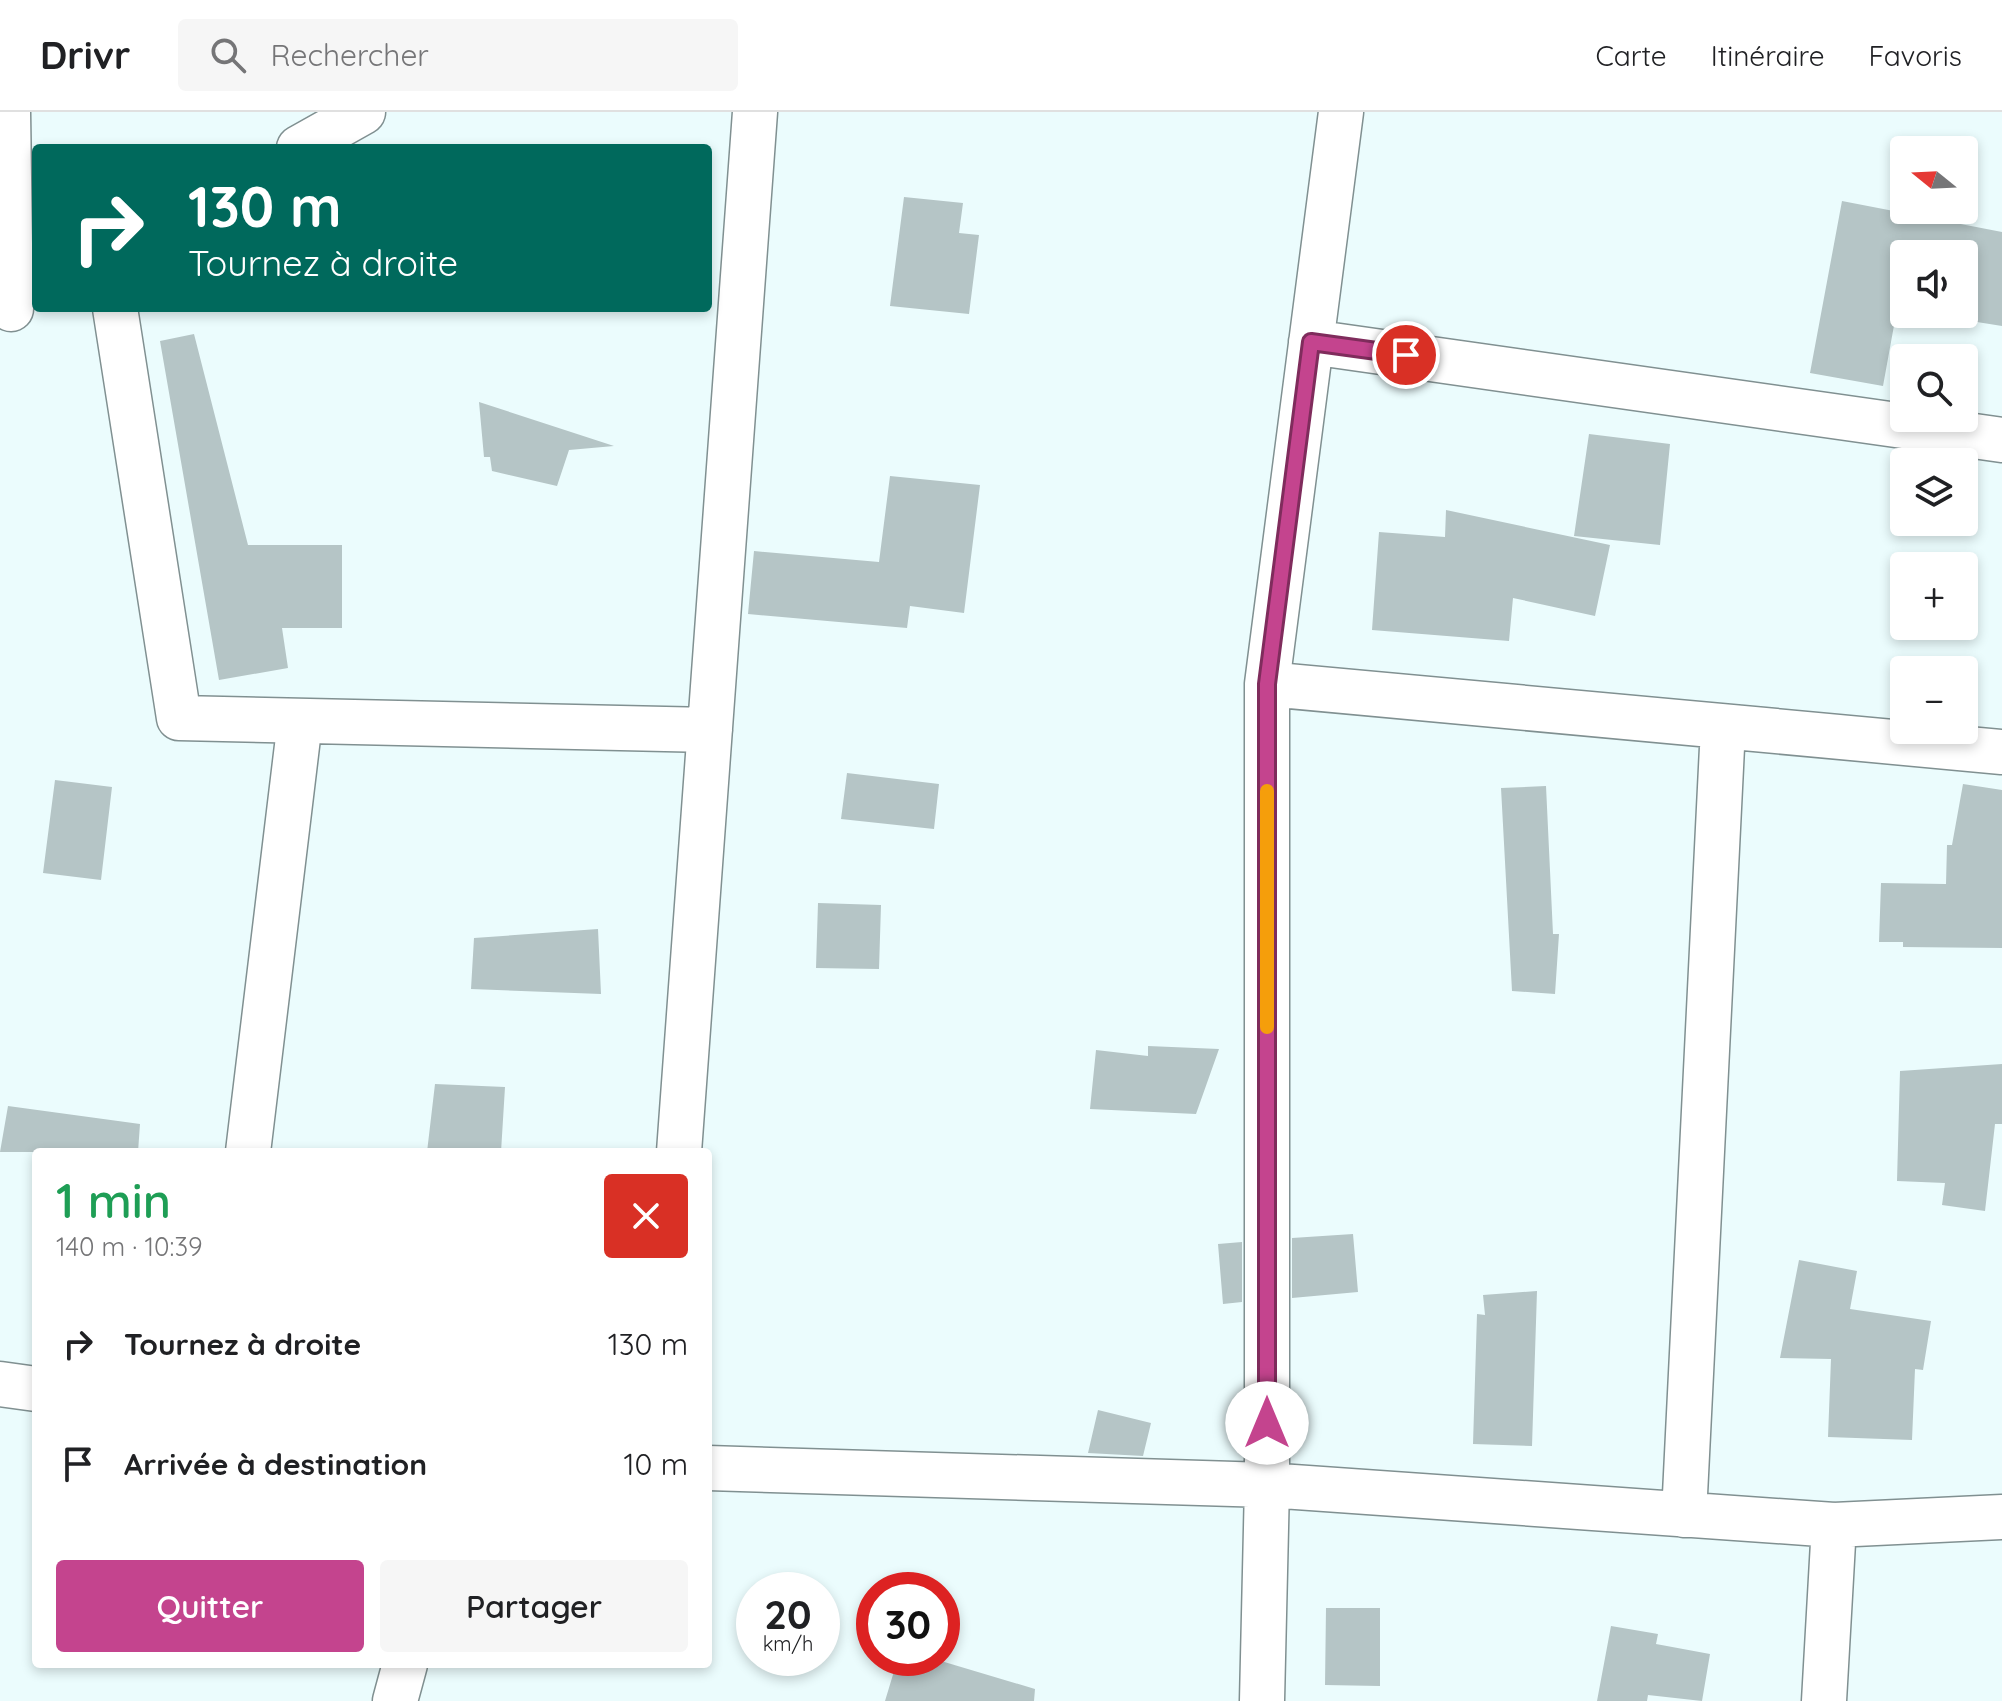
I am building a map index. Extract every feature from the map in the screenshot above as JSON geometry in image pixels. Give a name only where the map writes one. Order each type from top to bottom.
[{"type":"street","points":[[8,112],[16,306]]},
{"type":"street","points":[[306,144],[363,112]]},
{"type":"street","points":[[679,1148],[755,112]]},
{"type":"street","points":[[1262,1701],[1267,1485],[1267,684],[1341,112]]},
{"type":"street","points":[[116,312],[179,718],[710,730]]},
{"type":"street","points":[[1311,342],[2002,440]]},
{"type":"street","points":[[1267,684],[2002,752]]},
{"type":"street","points":[[248,1148],[300,721]]},
{"type":"street","points":[[1684,1515],[1723,727]]},
{"type":"street","points":[[712,1468],[1267,1485],[1834,1525],[2002,1517]]},
{"type":"street","points":[[1824,1701],[1834,1525]]},
{"type":"street","points":[[395,1701],[404,1668]]},
{"type":"building","points":[[904,197],[963,203],[959,233],[979,235],[969,314],[890,306]]},
{"type":"building","points":[[1842,201],[1890,210],[1890,224],[1961,224],[2002,232],[2002,326],[1978,322],[1978,240],[1890,240],[1890,328],[1894,328],[1883,386],[1810,373]]},
{"type":"building","points":[[194,334],[248,545],[342,545],[342,628],[282,628],[288,668],[219,680],[160,341]]},
{"type":"building","points":[[479,402],[614,446],[569,450],[557,486],[492,471],[490,457],[484,457]]},
{"type":"building","points":[[1589,434],[1670,444],[1660,545],[1574,536]]},
{"type":"building","points":[[890,476],[980,485],[964,613],[910,606],[907,628],[748,614],[754,551],[879,562]]},
{"type":"building","points":[[1446,510],[1610,545],[1595,616],[1513,598],[1509,641],[1372,630],[1379,532],[1445,537]]},
{"type":"building","points":[[847,773],[939,784],[934,829],[841,819]]},
{"type":"building","points":[[55,780],[112,787],[101,880],[43,873]]},
{"type":"building","points":[[1963,784],[2002,790],[2002,948],[1903,947],[1903,942],[1879,942],[1881,883],[1946,884],[1947,845],[1952,845]]},
{"type":"building","points":[[1546,786],[1553,934],[1559,934],[1555,994],[1512,991],[1501,788]]},
{"type":"building","points":[[818,903],[881,905],[879,969],[816,968]]},
{"type":"building","points":[[598,929],[601,994],[471,989],[474,938]]},
{"type":"building","points":[[1148,1046],[1219,1049],[1196,1114],[1090,1109],[1096,1050],[1148,1056]]},
{"type":"building","points":[[2002,1064],[2002,1124],[1995,1124],[1985,1211],[1942,1205],[1945,1183],[1897,1181],[1900,1071]]},
{"type":"building","points":[[435,1084],[505,1087],[501,1148],[427,1148]]},
{"type":"building","points":[[8,1106],[140,1124],[138,1148],[32,1148],[32,1152],[0,1152]]},
{"type":"building","points":[[1353,1234],[1358,1292],[1292,1298],[1292,1238]]},
{"type":"building","points":[[1242,1242],[1242,1302],[1223,1304],[1218,1244]]},
{"type":"building","points":[[1799,1260],[1857,1271],[1850,1309],[1931,1321],[1923,1370],[1915,1369],[1912,1440],[1828,1437],[1831,1359],[1780,1358]]},
{"type":"building","points":[[1537,1291],[1532,1446],[1473,1444],[1477,1314],[1485,1315],[1483,1295]]},
{"type":"building","points":[[1098,1410],[1151,1423],[1143,1456],[1088,1453]]},
{"type":"building","points":[[1326,1608],[1380,1608],[1380,1686],[1325,1685]]},
{"type":"building","points":[[1611,1626],[1658,1634],[1656,1644],[1710,1654],[1702,1701],[1648,1695],[1647,1701],[1597,1701]]},
{"type":"building","points":[[960,1667],[1035,1689],[1034,1701],[885,1701],[893,1676],[960,1676]]},
{"type":"slow traffic","points":[[1267,791],[1267,1027]]},
{"type":"route","points":[[1267,1423],[1267,684],[1311,342],[1406,355]]}]
